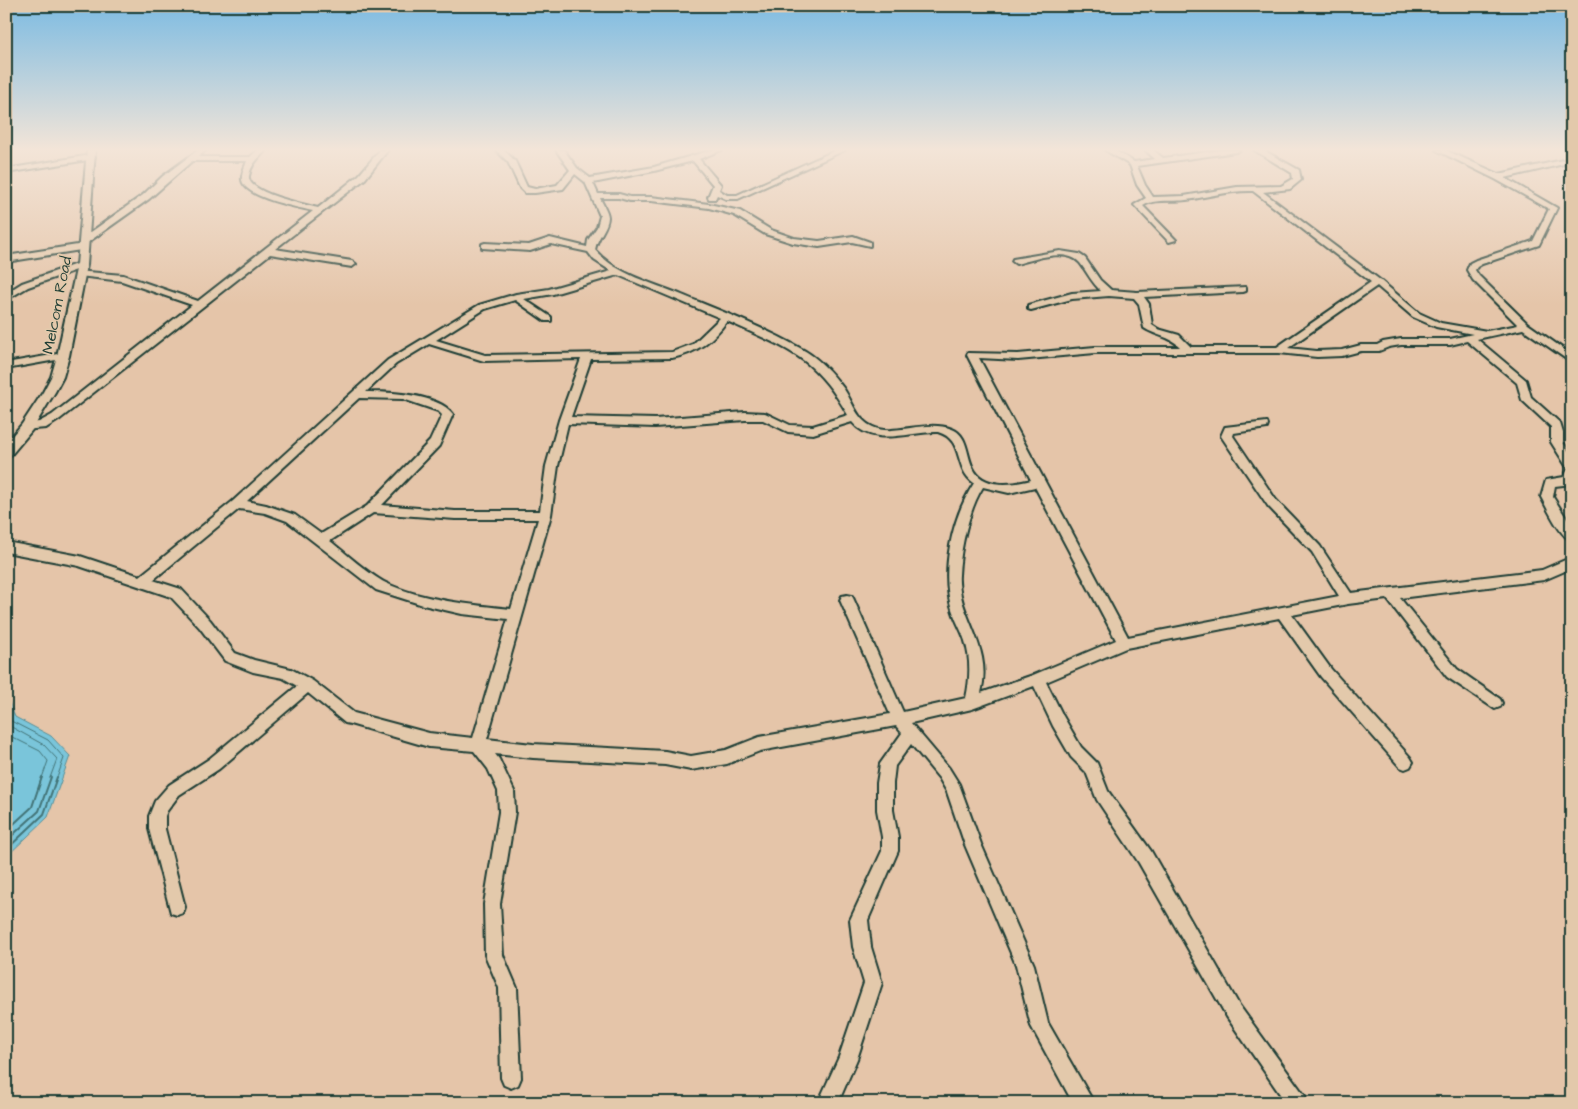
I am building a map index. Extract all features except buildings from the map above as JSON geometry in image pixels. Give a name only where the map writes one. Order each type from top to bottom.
[{"type":"main road","name":"Melcom Road","points":[[6,452],[27,427],[57,377],[80,269],[87,202]]},
{"type":"street","points":[[6,259],[84,244],[140,202]]},
{"type":"street","points":[[284,202],[321,211]]},
{"type":"street","points":[[27,427],[42,425],[56,418],[332,202]]},
{"type":"street","points":[[591,250],[592,240],[601,227],[604,216],[598,202]]},
{"type":"street","points":[[668,202],[709,206],[737,213],[750,219],[768,232],[793,240],[819,244],[847,239],[867,244]]},
{"type":"street","points":[[709,206],[710,202]]},
{"type":"street","points":[[1144,202],[1138,205],[1172,240]]},
{"type":"street","points":[[1271,202],[1377,282],[1416,315],[1426,320],[1488,334]]},
{"type":"street","points":[[1542,202],[1553,208],[1536,243],[1479,262],[1473,265],[1471,270],[1476,278],[1524,326],[1572,360]]},
{"type":"street","points":[[485,246],[530,248],[550,241],[591,250],[618,272],[726,317],[803,353],[842,394],[848,409],[861,425],[874,432],[886,434],[924,427],[939,428],[951,432],[958,440],[967,468],[972,476],[981,482],[1004,489],[1039,482]]},
{"type":"street","points":[[270,252],[352,264]]},
{"type":"street","points":[[1016,261],[1060,253],[1076,255],[1081,258],[1098,285],[1109,294]]},
{"type":"street","points":[[6,297],[26,285],[80,269],[123,278],[200,305]]},
{"type":"street","points":[[142,582],[238,504],[392,362],[430,341],[482,307],[516,297],[550,292],[618,272]]},
{"type":"street","points":[[1279,350],[1377,282]]},
{"type":"street","points":[[1030,307],[1058,298],[1109,294],[1166,294],[1242,289]]},
{"type":"street","points":[[1144,304],[1166,294]]},
{"type":"street","points":[[1137,295],[1144,304],[1147,326],[1155,331],[1176,337],[1188,350]]},
{"type":"street","points":[[516,297],[548,319]]},
{"type":"street","points":[[430,341],[484,358],[682,354],[708,339],[726,317]]},
{"type":"street","points":[[1124,644],[972,355],[1018,357],[1095,350],[1279,350],[1317,354],[1342,353],[1361,348],[1379,348],[1393,343],[1434,343],[1468,338],[1524,326]]},
{"type":"street","points":[[1468,338],[1522,382],[1526,398],[1556,426],[1558,442],[1572,467]]},
{"type":"street","points":[[6,366],[63,356]]},
{"type":"street","points":[[478,745],[518,615],[533,553],[545,515],[552,466],[564,420],[587,356]]},
{"type":"street","points":[[320,541],[371,509],[435,443],[448,414],[442,409],[404,396],[355,396]]},
{"type":"street","points":[[564,420],[655,424],[745,416],[765,417],[788,428],[814,430],[855,417]]},
{"type":"street","points":[[1263,426],[1229,430],[1227,436],[1272,503],[1316,550],[1348,600]]},
{"type":"street","points":[[1572,472],[1568,482],[1550,483],[1547,497],[1562,524],[1572,537]]},
{"type":"street","points":[[972,703],[977,681],[975,659],[972,641],[959,611],[952,577],[955,551],[971,497],[981,482]]},
{"type":"street","points":[[238,504],[266,509],[291,518],[381,586],[462,610],[518,615]]},
{"type":"street","points":[[371,509],[455,515],[545,515]]},
{"type":"street","points":[[6,547],[23,552],[80,560],[176,593],[205,624],[230,657],[253,666],[286,674],[308,685],[350,718],[429,740],[533,751],[665,758],[691,763],[727,757],[759,744],[899,719],[972,703],[1038,679],[1124,644],[1281,611],[1390,594],[1544,574],[1572,562]]},
{"type":"street","points":[[1390,594],[1452,673],[1495,704]]},
{"type":"street","points":[[847,600],[899,719],[944,773],[954,789],[973,845],[1025,965],[1040,1026],[1084,1103]]},
{"type":"street","points":[[1281,611],[1326,673],[1405,762]]},
{"type":"street","points":[[1038,679],[1058,721],[1076,752],[1092,768],[1102,795],[1145,857],[1233,1011],[1298,1103]]},
{"type":"street","points":[[177,907],[156,829],[157,816],[161,806],[174,790],[214,764],[308,685]]},
{"type":"street","points":[[828,1103],[848,1059],[874,983],[862,946],[859,920],[890,851],[885,801],[885,782],[888,764],[910,734]]},
{"type":"street","points":[[478,745],[494,764],[506,791],[507,812],[492,904],[494,956],[508,988],[511,1078]]},
{"type":"water","points":[[6,701],[9,702],[15,717],[51,736],[70,756],[48,817],[6,857]]}]
